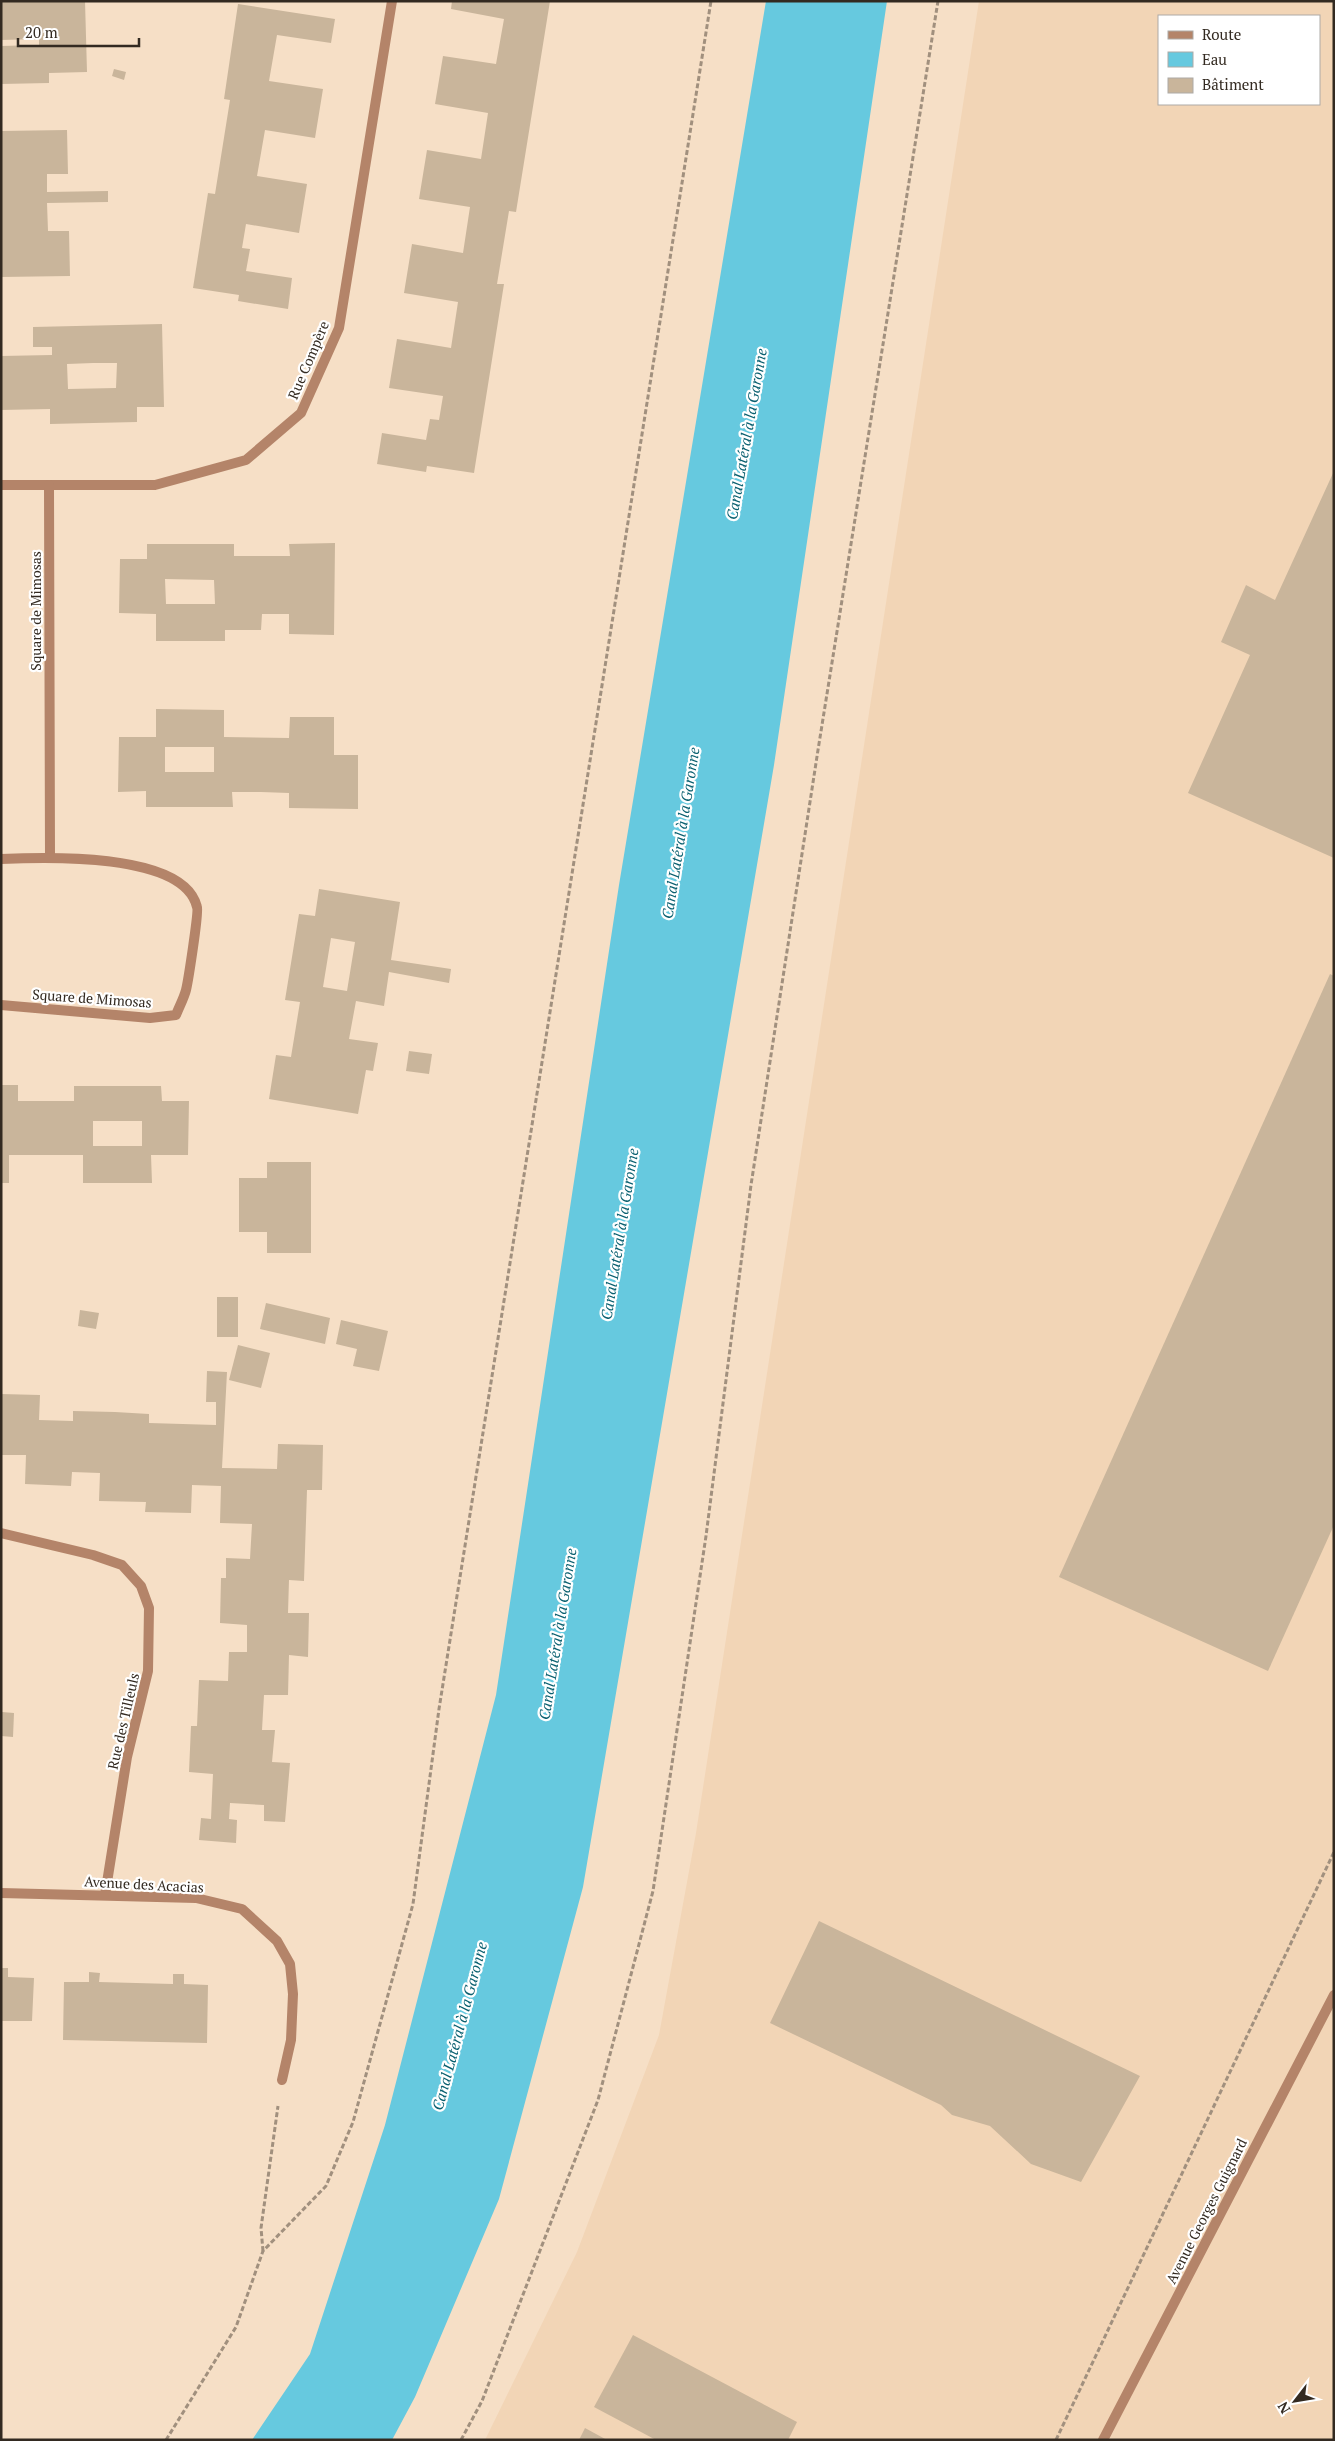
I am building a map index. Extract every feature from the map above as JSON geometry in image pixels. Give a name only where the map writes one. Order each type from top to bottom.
[{"type":"street","name":"Rue Compère","points":[[1,485],[155,486],[246,460],[301,413],[339,328],[392,1]]},
{"type":"street","name":"Square de Mimosas","points":[[48,485],[50,857]]},
{"type":"street","name":"Square de Mimosas","points":[[1,859],[50,857],[122,862],[162,874],[187,888],[198,908],[186,990],[176,1015],[150,1018],[1,1005]]},
{"type":"street","name":"Rue des Tilleuls","points":[[1,1533],[92,1555],[122,1565],[141,1586],[149,1608],[148,1672],[128,1757],[105,1895]]},
{"type":"street","name":"Avenue des Acacias","points":[[1,1893],[196,1898],[242,1909],[277,1941],[290,1964],[293,1994],[291,2040],[282,2080]]},
{"type":"street","name":"Avenue Georges Guignard","points":[[1104,2440],[1334,1995]]},
{"type":"path","points":[[263,2251],[326,2186],[342,2152],[353,2122],[413,1904],[439,1709],[711,1]]},
{"type":"path","points":[[461,2440],[482,2401],[598,2100],[654,1891],[706,1536],[751,1185],[818,750],[938,1]]},
{"type":"path","points":[[1056,2440],[1334,1852]]},
{"type":"path","points":[[166,2440],[236,2327],[263,2251],[261,2228],[282,2080]]},
{"type":"shaded area","points":[[979,1],[1334,1],[1334,2440],[485,2440],[577,2252],[659,2035],[696,1833]]},
{"type":"water","name":"Canal Latéral à la Garonne","points":[[766,1],[887,1],[774,765],[583,1887],[499,2199],[415,2397],[392,2440],[252,2440],[310,2354],[385,2125],[496,1695],[619,885]]},
{"type":"building","points":[[1,1],[85,1],[87,72],[49,73],[49,83],[1,84],[1,46],[39,45],[39,39],[1,40]]},
{"type":"building","points":[[452,1],[550,1],[516,212],[509,211],[497,284],[504,284],[474,473],[427,466],[426,472],[377,464],[382,433],[426,440],[430,419],[439,420],[443,396],[389,388],[397,339],[451,348],[458,302],[404,293],[412,244],[463,253],[470,207],[419,199],[427,150],[481,159],[488,113],[435,104],[443,56],[496,64],[504,19],[451,9]]},
{"type":"building","points":[[238,4],[335,19],[331,43],[277,35],[269,81],[323,89],[315,138],[265,130],[257,176],[307,184],[299,233],[246,224],[242,248],[250,249],[246,271],[292,278],[288,309],[238,301],[239,295],[193,288],[208,193],[215,194],[230,100],[224,99]]},
{"type":"building","points":[[114,69],[126,72],[124,80],[112,76]]},
{"type":"building","points":[[67,130],[68,174],[47,174],[47,192],[108,191],[108,202],[47,203],[48,231],[69,231],[70,276],[1,277],[1,131]]},
{"type":"building","points":[[162,324],[164,407],[137,407],[137,422],[50,424],[50,409],[1,410],[1,356],[52,355],[52,347],[33,347],[33,327]],"holes":[[[117,363],[116,388],[68,389],[67,364]]]},
{"type":"building","points":[[1334,471],[1334,858],[1188,793],[1250,655],[1221,642],[1246,585],[1275,600]]},
{"type":"building","points":[[335,543],[334,635],[289,634],[289,614],[262,614],[261,630],[225,630],[225,641],[156,641],[156,614],[119,613],[120,559],[147,559],[147,544],[234,544],[234,556],[290,556],[289,544]],"holes":[[[165,579],[214,580],[215,604],[166,604]]]},
{"type":"building","points":[[156,709],[224,710],[224,737],[289,738],[290,717],[334,717],[334,755],[358,755],[358,809],[289,808],[289,793],[261,792],[232,792],[233,807],[146,807],[146,791],[118,792],[119,737],[156,737]],"holes":[[[165,747],[214,747],[214,772],[165,772]]]},
{"type":"building","points":[[319,889],[400,902],[391,960],[451,969],[449,983],[389,972],[384,1006],[356,1001],[349,1039],[378,1043],[373,1071],[366,1070],[358,1114],[269,1099],[276,1055],[291,1057],[300,1002],[285,1000],[299,914],[315,916]],"holes":[[[331,938],[355,942],[347,991],[323,987]]]},
{"type":"building","points":[[1330,974],[1334,976],[1334,1525],[1268,1671],[1059,1577]]},
{"type":"building","points":[[409,1051],[432,1054],[429,1074],[406,1071]]},
{"type":"building","points":[[1,1085],[18,1085],[18,1101],[74,1101],[74,1086],[161,1086],[162,1101],[189,1101],[188,1155],[151,1155],[152,1183],[83,1183],[83,1155],[9,1155],[9,1183],[1,1183]],"holes":[[[93,1121],[142,1121],[142,1146],[93,1146]]]},
{"type":"building","points":[[267,1162],[311,1162],[311,1253],[267,1253],[267,1232],[239,1232],[239,1178],[267,1178]]},
{"type":"building","points":[[217,1297],[238,1297],[238,1337],[217,1337]]},
{"type":"building","points":[[266,1303],[330,1318],[325,1344],[260,1329]]},
{"type":"building","points":[[80,1310],[99,1313],[96,1329],[78,1326]]},
{"type":"building","points":[[341,1320],[388,1331],[379,1371],[353,1366],[357,1349],[336,1344]]},
{"type":"building","points":[[238,1345],[270,1353],[261,1388],[229,1380]]},
{"type":"building","points":[[207,1371],[227,1372],[222,1468],[277,1469],[278,1444],[323,1445],[322,1490],[307,1490],[304,1581],[289,1580],[288,1613],[309,1613],[308,1657],[289,1655],[288,1695],[264,1695],[262,1730],[275,1730],[272,1762],[290,1763],[285,1822],[264,1821],[264,1805],[230,1803],[229,1819],[237,1820],[236,1843],[199,1840],[201,1818],[211,1819],[213,1774],[189,1772],[191,1726],[197,1726],[199,1680],[228,1681],[229,1652],[247,1652],[247,1625],[220,1623],[221,1578],[226,1578],[226,1558],[250,1559],[252,1524],[220,1523],[221,1486],[192,1485],[191,1513],[145,1512],[146,1502],[99,1501],[100,1473],[72,1472],[71,1486],[25,1484],[26,1455],[1,1455],[1,1394],[40,1395],[39,1420],[73,1421],[73,1411],[115,1412],[149,1414],[149,1423],[216,1425],[216,1402],[206,1402]]},
{"type":"building","points":[[2,1712],[14,1713],[13,1737],[1,1736]]},
{"type":"building","points":[[819,1921],[1140,2076],[1081,2182],[1031,2164],[990,2126],[952,2115],[941,2105],[770,2023]]},
{"type":"building","points":[[1,1968],[8,1968],[8,1977],[34,1978],[32,2021],[1,2021]]},
{"type":"building","points":[[89,1972],[100,1973],[99,1982],[173,1984],[173,1974],[184,1974],[184,1984],[208,1985],[207,2043],[63,2040],[64,1982],[89,1982]]},
{"type":"building","points":[[633,2335],[797,2422],[788,2440],[656,2440],[594,2407]]},
{"type":"building","points":[[585,2428],[607,2440],[579,2440]]}]
